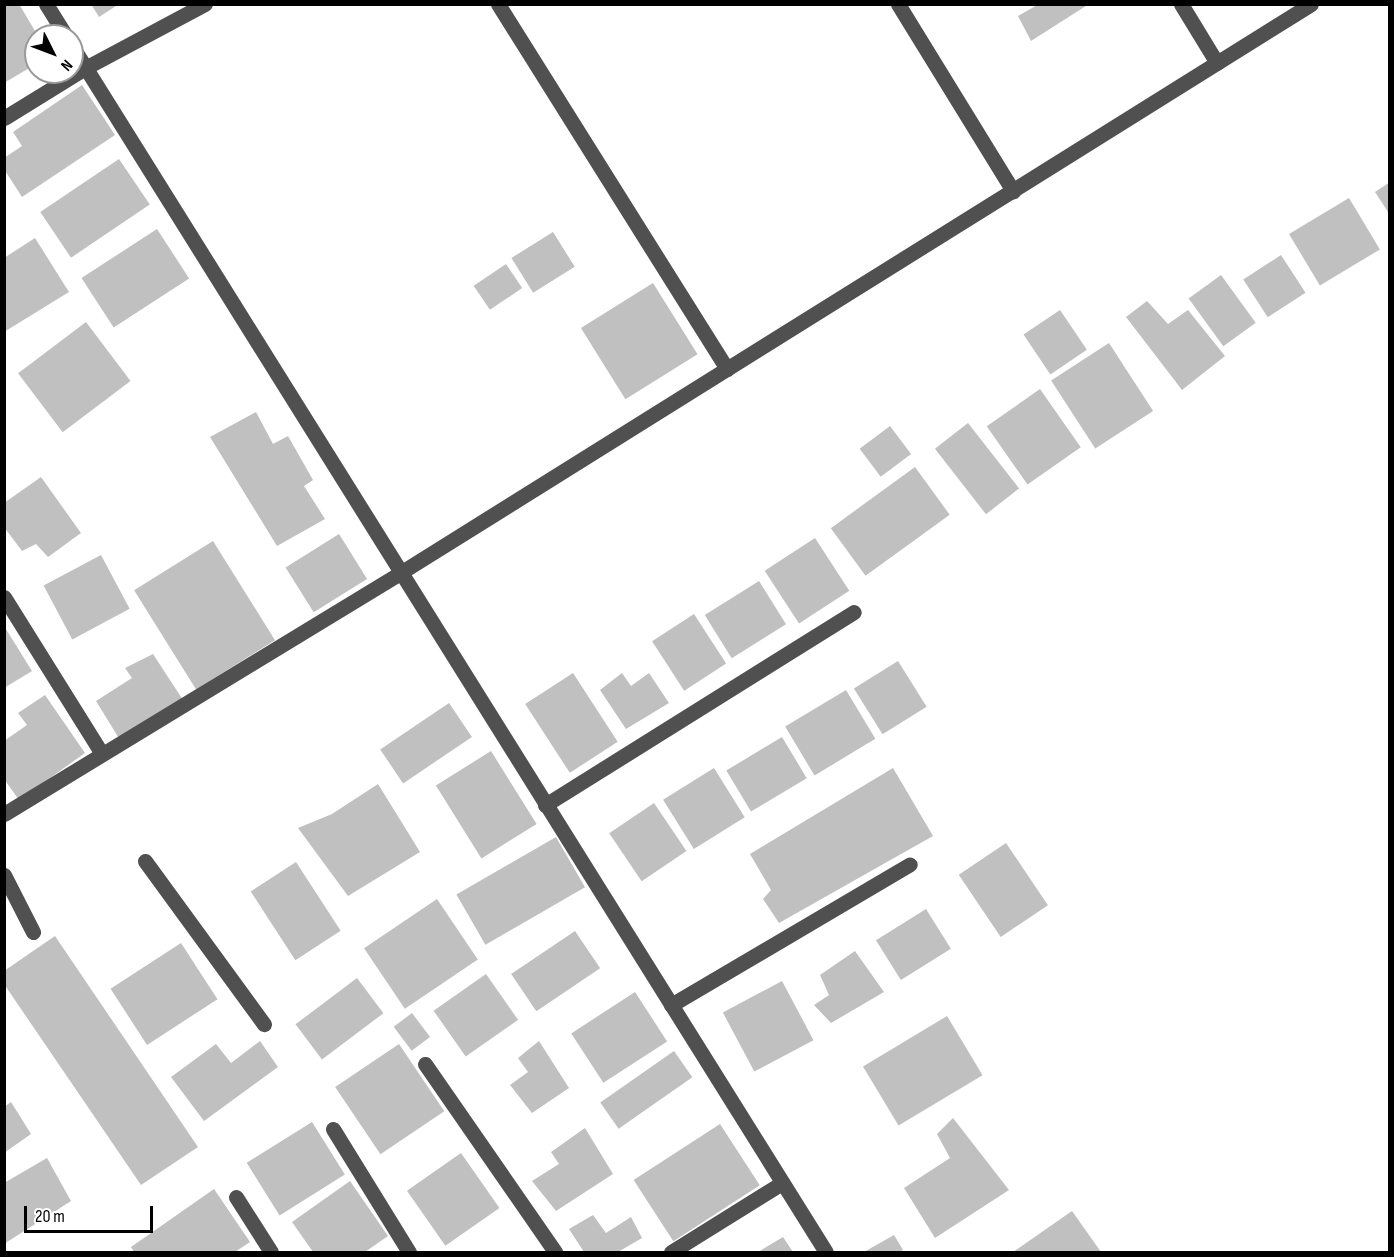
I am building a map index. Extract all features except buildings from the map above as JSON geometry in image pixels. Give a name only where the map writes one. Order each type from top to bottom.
[{"type":"street","points":[[46,4],[58,24]]},
{"type":"street","points":[[4,118],[85,68],[205,4]]},
{"type":"street","points":[[498,4],[727,369]]},
{"type":"street","points":[[898,4],[1013,191]]},
{"type":"street","points":[[1181,4],[1217,63]]},
{"type":"street","points":[[4,814],[400,573],[1311,4]]},
{"type":"street","points":[[85,68],[544,805],[826,1252]]},
{"type":"street","points":[[4,597],[102,754]]},
{"type":"street","points":[[544,805],[854,612]]},
{"type":"street","points":[[145,861],[264,1024]]},
{"type":"street","points":[[671,1005],[910,864]]},
{"type":"street","points":[[4,875],[33,932]]},
{"type":"street","points":[[425,1064],[555,1252]]},
{"type":"street","points":[[333,1129],[409,1252]]},
{"type":"street","points":[[670,1252],[782,1183]]},
{"type":"street","points":[[236,1197],[271,1252]]}]
